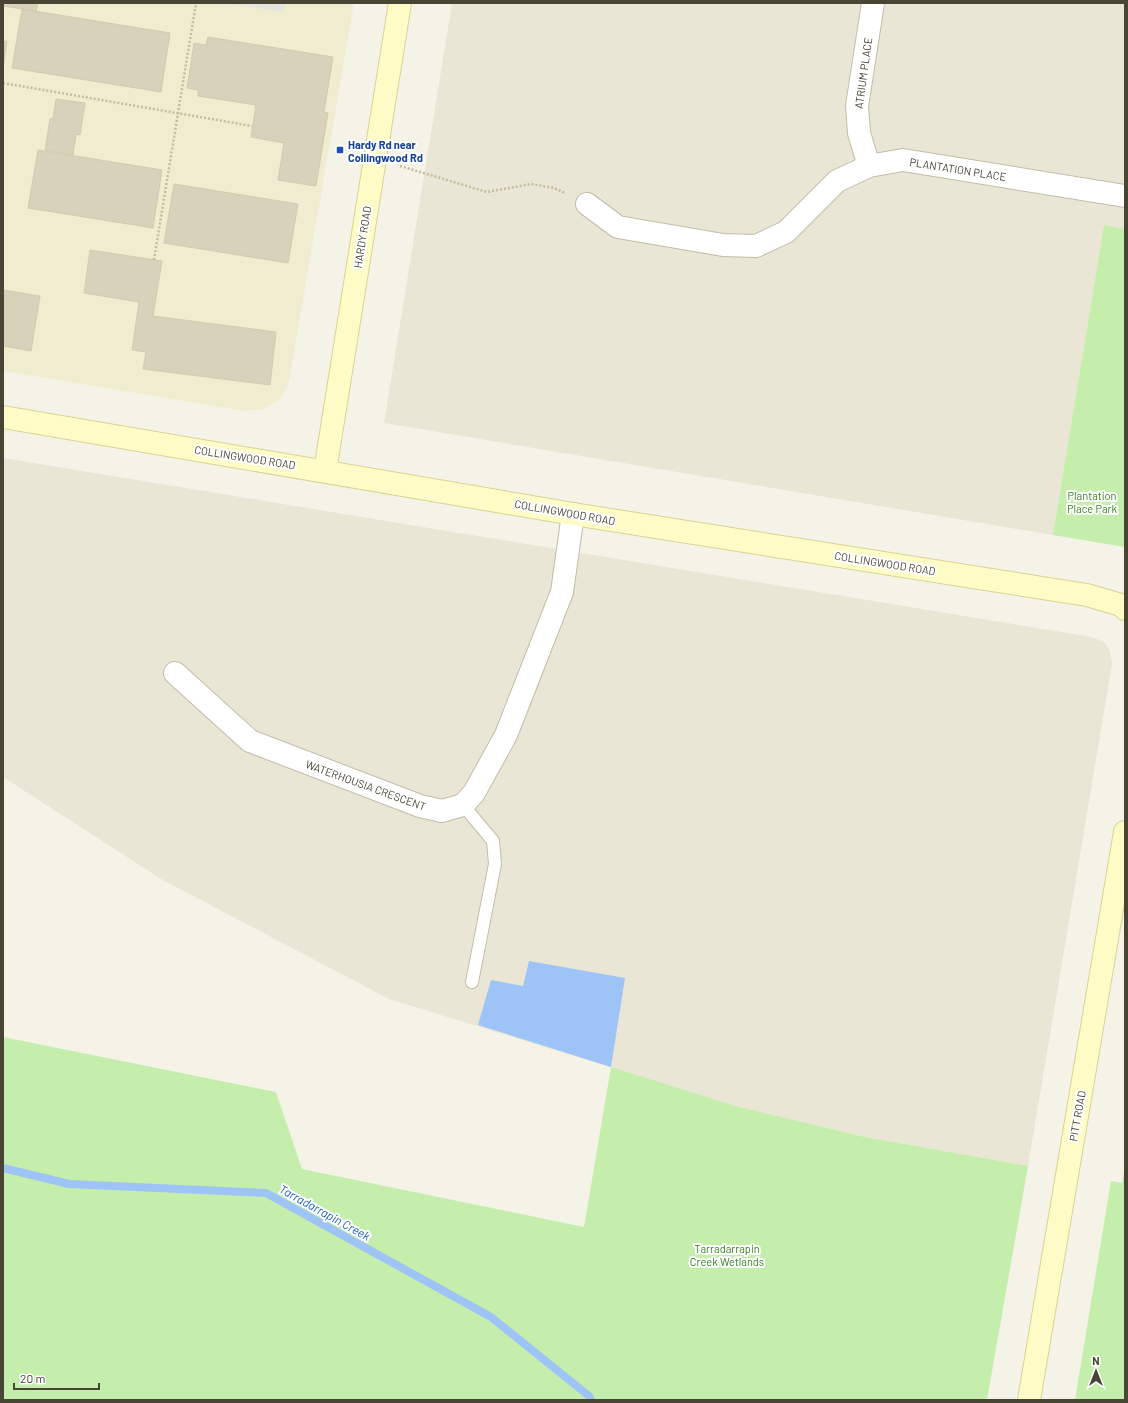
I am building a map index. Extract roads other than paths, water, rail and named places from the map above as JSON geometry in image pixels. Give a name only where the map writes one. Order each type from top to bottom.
[{"type":"street","name":"HARDY ROAD","points":[[325,470],[400,3]]},
{"type":"street","name":"ATRIUM PLACE","points":[[869,166],[859,133],[857,106],[874,3]]},
{"type":"street","name":"PLANTATION PLACE","points":[[587,204],[618,227],[723,245],[756,246],[786,232],[837,181],[869,166],[903,160],[1125,196]]},
{"type":"street","name":"COLLINGWOOD ROAD","points":[[3,417],[325,470],[572,514],[1087,595],[1121,605],[1125,609]]},
{"type":"street","points":[[463,805],[474,793],[506,735],[562,592],[572,514]]},
{"type":"street","name":"WATERHOUSIA CRESCENT","points":[[175,673],[250,741],[420,806],[442,811],[463,805]]},
{"type":"street","name":"PITT ROAD","points":[[1029,1400],[1125,832]]},
{"type":"lane","points":[[463,805],[493,841],[495,864],[472,982]]},
{"type":"water","points":[[529,961],[625,978],[611,1067],[478,1025],[491,980],[523,986]]},
{"type":"waterway","name":"Tarradarrapin Creek","points":[[3,1168],[69,1184],[266,1193],[491,1317],[589,1396],[591,1400]]},
{"type":"place","name":"Hardy Rd near Collingwood Rd","points":[[340,150]]},
{"type":"park label","name":"Plantation Place Park","points":[[1092,501]]},
{"type":"park label","name":"Tarradarrapin Creek Wetlands","points":[[727,1254]]}]
